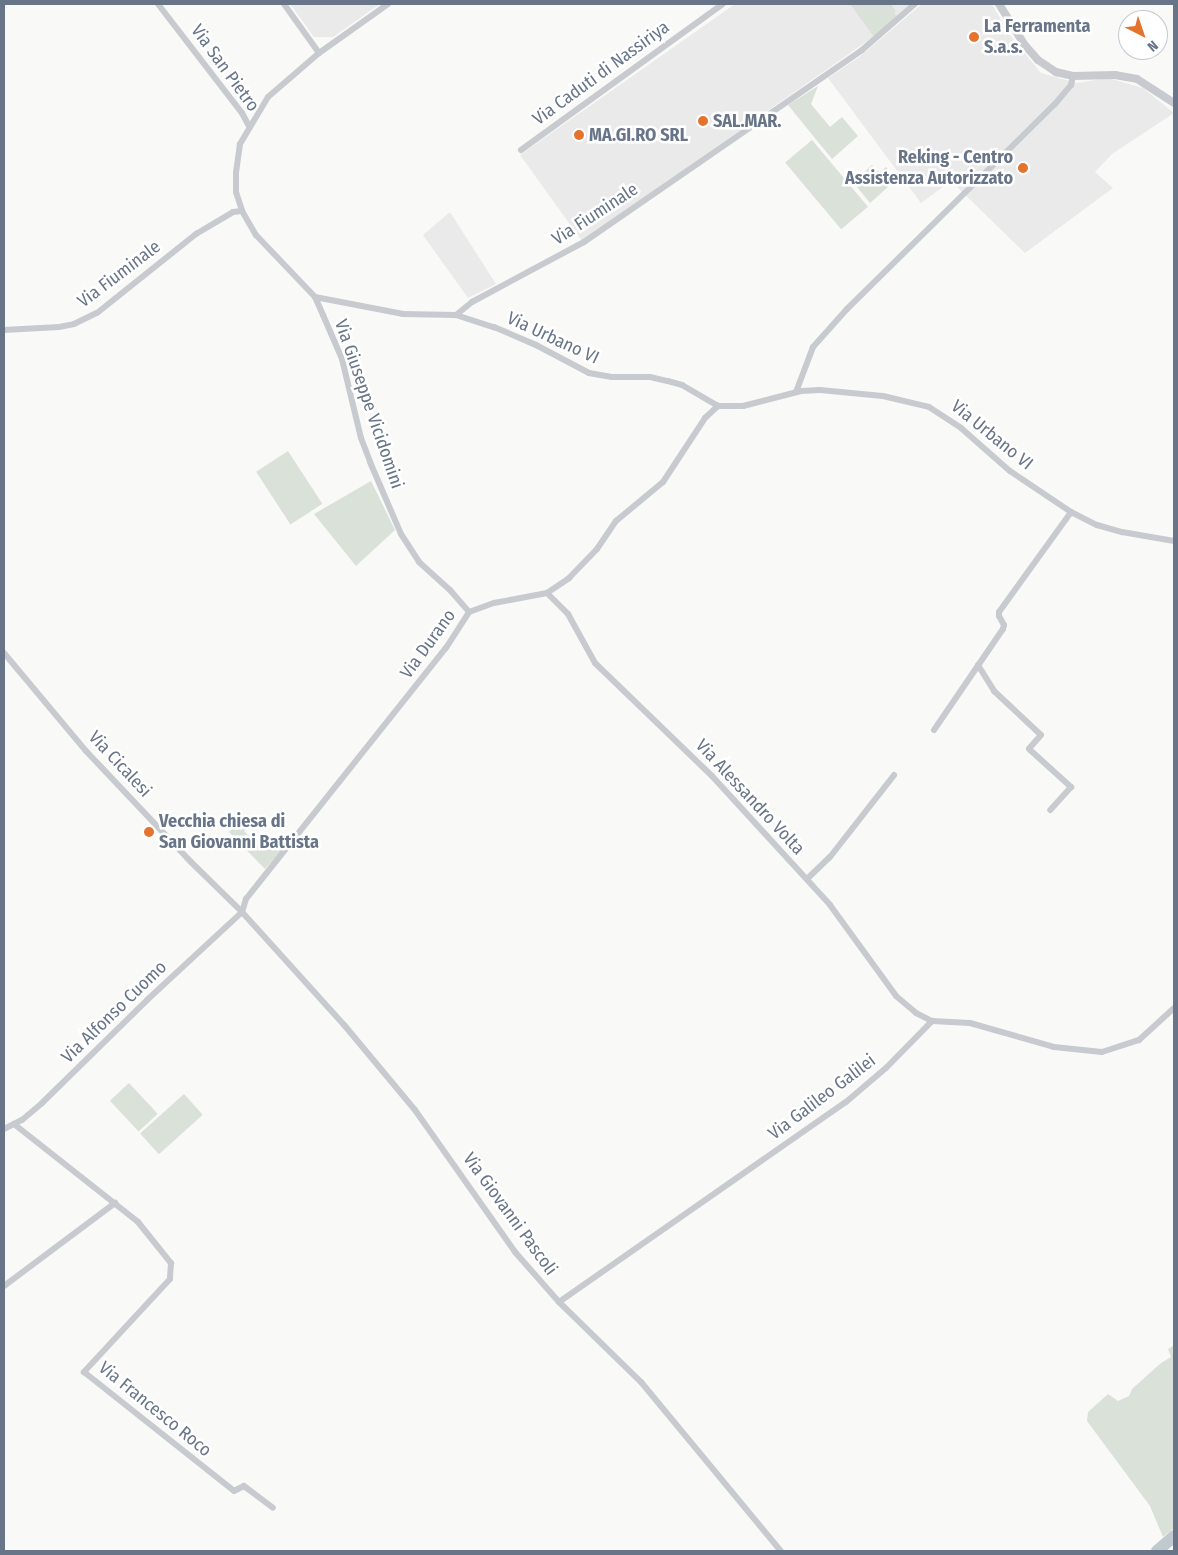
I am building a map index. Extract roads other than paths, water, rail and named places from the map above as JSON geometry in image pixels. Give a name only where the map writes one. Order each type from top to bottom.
[{"type":"street","name":"Via San Pietro","points":[[158,4],[242,113],[249,126]]},
{"type":"street","points":[[284,4],[319,53]]},
{"type":"street","points":[[315,297],[266,247],[242,211],[236,192],[236,173],[240,144],[268,97],[319,53],[388,4]]},
{"type":"street","name":"Via Caduti di Nassiriya","points":[[521,150],[723,4]]},
{"type":"street","name":"Via Fiuminale","points":[[456,315],[472,302],[584,242],[862,50],[915,4]]},
{"type":"street","points":[[999,4],[1024,44],[1038,60],[1056,72],[1073,76],[1110,74],[1137,79],[1174,103]]},
{"type":"street","points":[[796,392],[813,347],[847,309],[1055,104],[1070,85],[1073,76]]},
{"type":"street","name":"Via Fiuminale","points":[[4,330],[59,327],[74,324],[97,313],[196,234],[233,212],[242,211]]},
{"type":"street","name":"Via Urbano VI","points":[[315,297],[403,314],[456,315],[528,342],[589,373],[612,377],[650,377],[668,380],[682,385],[718,406],[743,406],[796,392],[820,390],[883,396],[929,407],[960,428],[1010,471],[1071,512],[1097,525],[1122,532],[1174,541]]},
{"type":"street","name":"Via Giuseppe Vicidomini","points":[[315,297],[342,359],[361,438],[401,534],[419,562],[450,590],[469,612]]},
{"type":"street","name":"Via Durano","points":[[242,912],[246,899],[446,648],[469,612],[494,603],[547,593],[580,568],[616,521],[663,482],[705,418],[718,406]]},
{"type":"street","points":[[934,730],[1003,629],[1004,625],[999,616],[1000,612],[1071,512]]},
{"type":"street","name":"Via Alessandro Volta","points":[[547,593],[568,614],[595,664],[712,776],[807,879],[836,913],[896,996],[916,1013],[932,1021]]},
{"type":"street","name":"Via Cicalesi","points":[[4,653],[86,751],[194,866],[242,912]]},
{"type":"street","points":[[978,665],[994,691],[1041,735],[1029,749],[1071,786],[1050,810]]},
{"type":"street","points":[[807,879],[830,856],[894,775]]},
{"type":"street","name":"Via Alfonso Cuomo","points":[[4,1129],[14,1124],[42,1103],[147,1000],[242,912]]},
{"type":"street","name":"Via Giovanni Pascoli","points":[[242,912],[345,1026],[415,1110],[515,1252],[558,1302],[641,1382],[781,1551]]},
{"type":"street","points":[[932,1021],[970,1023],[1054,1047],[1102,1052],[1139,1040],[1174,1008]]},
{"type":"street","name":"Via Galileo Galilei","points":[[558,1302],[846,1102],[886,1068],[932,1021]]},
{"type":"street","name":"Via Francesco Roco","points":[[14,1124],[138,1222],[171,1263],[170,1279],[84,1372],[234,1491],[244,1486],[273,1508]]},
{"type":"street","points":[[4,1286],[115,1204]]},
{"type":"waterway","points":[[1157,1551],[1174,1536]]},
{"type":"place","name":"La Ferramenta S.a.s.","points":[[974,37]]},
{"type":"place","name":"SAL.MAR.","points":[[703,121]]},
{"type":"place","name":"MA.GI.RO SRL","points":[[579,135]]},
{"type":"place","name":"Reking - Centro Assistenza Autorizzato","points":[[1023,168]]},
{"type":"place","name":"Vecchia chiesa di San Giovanni Battista","points":[[149,832]]}]
